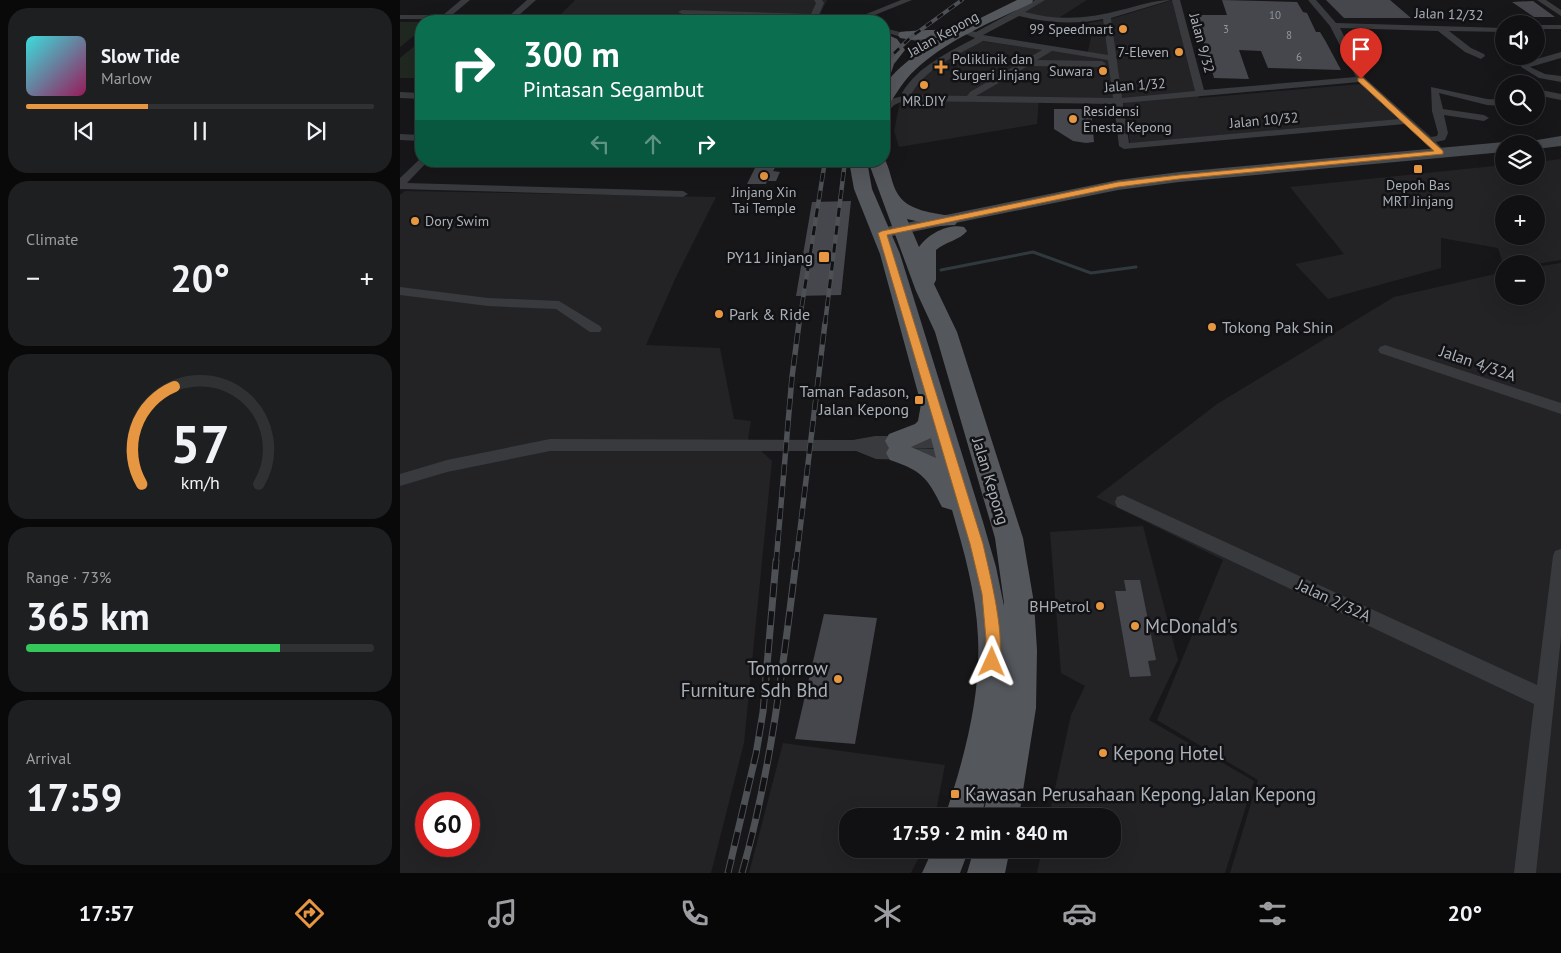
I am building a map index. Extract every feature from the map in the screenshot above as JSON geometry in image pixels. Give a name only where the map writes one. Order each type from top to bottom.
[{"type":"main road","name":"Jalan Kepong","points":[[890,69],[931,43],[1007,0]]},
{"type":"main road","name":"Jalan Kepong","points":[[890,92],[901,76],[931,43],[975,35],[1027,0]]},
{"type":"main road","points":[[905,36],[925,36],[931,43]]},
{"type":"main road","points":[[890,41],[898,50],[890,60]]},
{"type":"main road","points":[[1545,143],[1561,142]]},
{"type":"main road","points":[[1435,147],[1450,157],[1495,155]]},
{"type":"main road","points":[[889,196],[904,211],[910,214],[952,226],[1118,185],[1435,147],[1495,147]]},
{"type":"main road","points":[[1545,151],[1561,150]]},
{"type":"main road","points":[[895,236],[1141,193],[1495,156]]},
{"type":"main road","name":"Jalan Kepong","points":[[859,167],[862,181],[926,291],[946,332],[1009,538],[1019,602],[1022,650],[1020,708],[1002,808]]},
{"type":"main road","name":"Jalan Kepong","points":[[879,167],[889,196],[895,236],[933,404],[950,448],[977,544],[988,594],[993,639],[987,714],[975,775],[965,808]]},
{"type":"main road","points":[[952,226],[925,253],[926,291],[932,329],[959,427],[959,439],[950,448],[968,457],[994,518],[1009,538]]},
{"type":"main road","points":[[898,447],[925,431],[932,420],[933,404]]},
{"type":"main road","points":[[898,447],[938,472],[955,511],[977,544]]},
{"type":"main road","points":[[941,873],[947,858]]},
{"type":"main road","points":[[986,873],[990,858]]},
{"type":"street","points":[[448,15],[466,0]]},
{"type":"street","points":[[515,15],[532,0]]},
{"type":"street","points":[[814,15],[820,3],[818,0]]},
{"type":"street","points":[[869,15],[908,0]]},
{"type":"street","points":[[910,98],[907,93],[909,88],[932,67],[975,35],[1041,0]]},
{"type":"street","points":[[1018,13],[1076,21],[1107,18],[1166,0]]},
{"type":"street","name":"Jalan 9/32","points":[[1176,0],[1200,94]]},
{"type":"street","points":[[1312,0],[1334,25],[1361,79],[1435,147],[1443,133],[1434,89],[1495,102]]},
{"type":"street","points":[[1541,0],[1561,14]]},
{"type":"street","points":[[564,15],[564,12],[575,10],[710,15]]},
{"type":"street","points":[[872,15],[877,12]]},
{"type":"street","points":[[400,13],[431,15]]},
{"type":"street","points":[[400,18],[415,17]]},
{"type":"street","points":[[1107,18],[1118,101],[1369,86]]},
{"type":"street","name":"Jalan 12/32","points":[[1334,25],[1495,30]]},
{"type":"street","points":[[1545,27],[1560,28]]},
{"type":"street","points":[[1440,28],[1464,47],[1481,56]]},
{"type":"street","points":[[890,32],[905,36]]},
{"type":"street","points":[[975,35],[1113,61]]},
{"type":"street","points":[[890,38],[931,43]]},
{"type":"street","points":[[971,96],[1050,49]]},
{"type":"street","points":[[1561,55],[1526,65],[1525,67],[1544,77],[1561,79]]},
{"type":"street","points":[[1026,63],[1113,61]]},
{"type":"street","points":[[901,76],[895,93],[910,98]]},
{"type":"street","name":"Jalan 1/32","points":[[890,103],[910,98],[971,96],[1118,101],[1361,79]]},
{"type":"street","points":[[1545,94],[1561,97]]},
{"type":"street","points":[[400,95],[415,96]]},
{"type":"street","name":"Jalan 10/32","points":[[1118,101],[1124,146],[1407,121]]},
{"type":"street","points":[[1437,111],[1484,118]]},
{"type":"street","points":[[400,137],[415,138]]},
{"type":"street","points":[[400,185],[417,167]]},
{"type":"street","points":[[400,185],[684,194]]},
{"type":"street","points":[[400,291],[488,302],[559,305],[595,329]]},
{"type":"street","name":"Jalan 4/32A","points":[[1385,350],[1561,409]]},
{"type":"street","points":[[400,480],[447,466],[550,445],[858,446],[870,452],[898,447],[950,448]]},
{"type":"street","name":"Jalan 2/32A","points":[[1123,502],[1545,699]]},
{"type":"street","points":[[1525,873],[1561,556]]},
{"type":"shaded area","points":[[575,0],[827,0],[820,15],[560,15]]},
{"type":"shaded area","points":[[1044,0],[1087,0],[1057,19],[1022,13]]},
{"type":"shaded area","points":[[1173,0],[1199,98],[1361,84],[1401,119],[1130,143],[1123,98],[1039,98],[1037,124],[899,147],[894,131],[902,92],[921,70],[980,41],[1087,56],[1091,37],[1083,35],[1089,23],[1111,19]]},
{"type":"shaded area","points":[[400,22],[415,22],[415,35],[400,47]]},
{"type":"shaded area","points":[[415,46],[415,78],[400,78],[400,58]]},
{"type":"shaded area","points":[[1561,159],[1561,260],[1545,262],[1545,255],[1500,255],[1498,248],[1441,238],[1441,268],[1328,299],[1295,264],[1344,254],[1290,187],[1495,166],[1495,185],[1545,185],[1545,161]]},
{"type":"shaded area","points":[[405,191],[716,197],[676,277],[646,345],[720,348],[734,419],[751,421],[748,439],[772,461],[744,743],[711,873],[400,873],[400,195]]},
{"type":"shaded area","points":[[1561,263],[1561,873],[1230,873],[1258,780],[1157,720],[1223,560],[1096,497],[1217,404],[1394,297],[1495,274],[1495,305],[1545,305],[1545,266]]},
{"type":"shaded area","points":[[1143,526],[1178,660],[1149,720],[1254,781],[1225,873],[1037,873],[1040,858],[1121,858],[1121,808],[1051,808],[1071,715],[1085,686],[1061,673],[1050,532]]},
{"type":"shaded area","points":[[783,743],[945,765],[937,808],[839,808],[839,858],[918,858],[911,873],[749,873]]},
{"type":"building","points":[[1222,0],[1297,2],[1303,12],[1307,13],[1316,32],[1320,32],[1341,70],[1268,68],[1261,51],[1239,50],[1249,79],[1214,78],[1196,15],[1227,15]]},
{"type":"building","points":[[1326,0],[1390,0],[1411,18],[1344,18]]},
{"type":"building","points":[[1533,1],[1555,17],[1531,15],[1512,2]]},
{"type":"building","name":"Residensi Enesta Kepong","points":[[1054,109],[1091,109],[1094,142],[1073,141],[1054,129]]},
{"type":"building","name":"Jinjang Xin Tai Temple","points":[[755,168],[775,168],[773,171],[780,172],[776,181],[767,181],[766,184],[747,184]]},
{"type":"building","name":"PY11 Jinjang","points":[[851,201],[841,295],[796,296],[812,202]]},
{"type":"building","name":"McDonald's","points":[[1124,580],[1140,580],[1156,660],[1148,661],[1151,676],[1130,677],[1115,591],[1126,591]]},
{"type":"building","name":"Tomorrow Furniture Sdh Bhd","points":[[824,614],[877,618],[855,744],[795,739]]},
{"type":"waterway","points":[[941,270],[1033,252],[1091,273],[1136,267]]},
{"type":"railway","points":[[890,57],[911,37],[962,0]]},
{"type":"railway","points":[[799,324],[824,167]]},
{"type":"railway","points":[[825,324],[844,167]]},
{"type":"railway","points":[[776,563],[792,377],[799,323]]},
{"type":"railway","points":[[796,563],[825,323]]},
{"type":"railway","points":[[728,873],[756,754],[763,712],[776,561]]},
{"type":"railway","points":[[742,873],[761,796],[775,718],[796,561]]},
{"type":"place","name":"99 Speedmart","points":[[1123,29]]},
{"type":"place","name":"7-Eleven","points":[[1179,52]]},
{"type":"place","name":"Poliklinik dan Surgeri Jinjang","points":[[941,67]]},
{"type":"place","name":"Suwara","points":[[1103,71]]},
{"type":"place","name":"MR.DIY","points":[[924,85]]},
{"type":"place","name":"Residensi Enesta Kepong","points":[[1073,119]]},
{"type":"place","name":"Depoh Bas MRT Jinjang","points":[[1418,169]]},
{"type":"place","name":"Jinjang Xin Tai Temple","points":[[764,176]]},
{"type":"place","name":"Dory Swim","points":[[415,221]]},
{"type":"place","name":"PY11 Jinjang","points":[[824,257]]},
{"type":"place","name":"Park & Ride","points":[[719,314]]},
{"type":"place","name":"Tokong Pak Shin","points":[[1212,327]]},
{"type":"place","name":"Taman Fadason, Jalan Kepong","points":[[919,400]]},
{"type":"place","name":"BHPetrol","points":[[1100,606]]},
{"type":"place","name":"McDonald's","points":[[1135,626]]},
{"type":"place","name":"Tomorrow Furniture Sdh Bhd","points":[[838,679]]},
{"type":"place","name":"Kepong Hotel","points":[[1103,753]]},
{"type":"place","name":"Kawasan Perusahaan Kepong, Jalan Kepong","points":[[955,794]]},
{"type":"route","points":[[992,662],[993,639],[988,594],[977,544],[948,456],[925,371],[882,233],[1118,185],[1179,177],[1441,152],[1361,79]]}]
